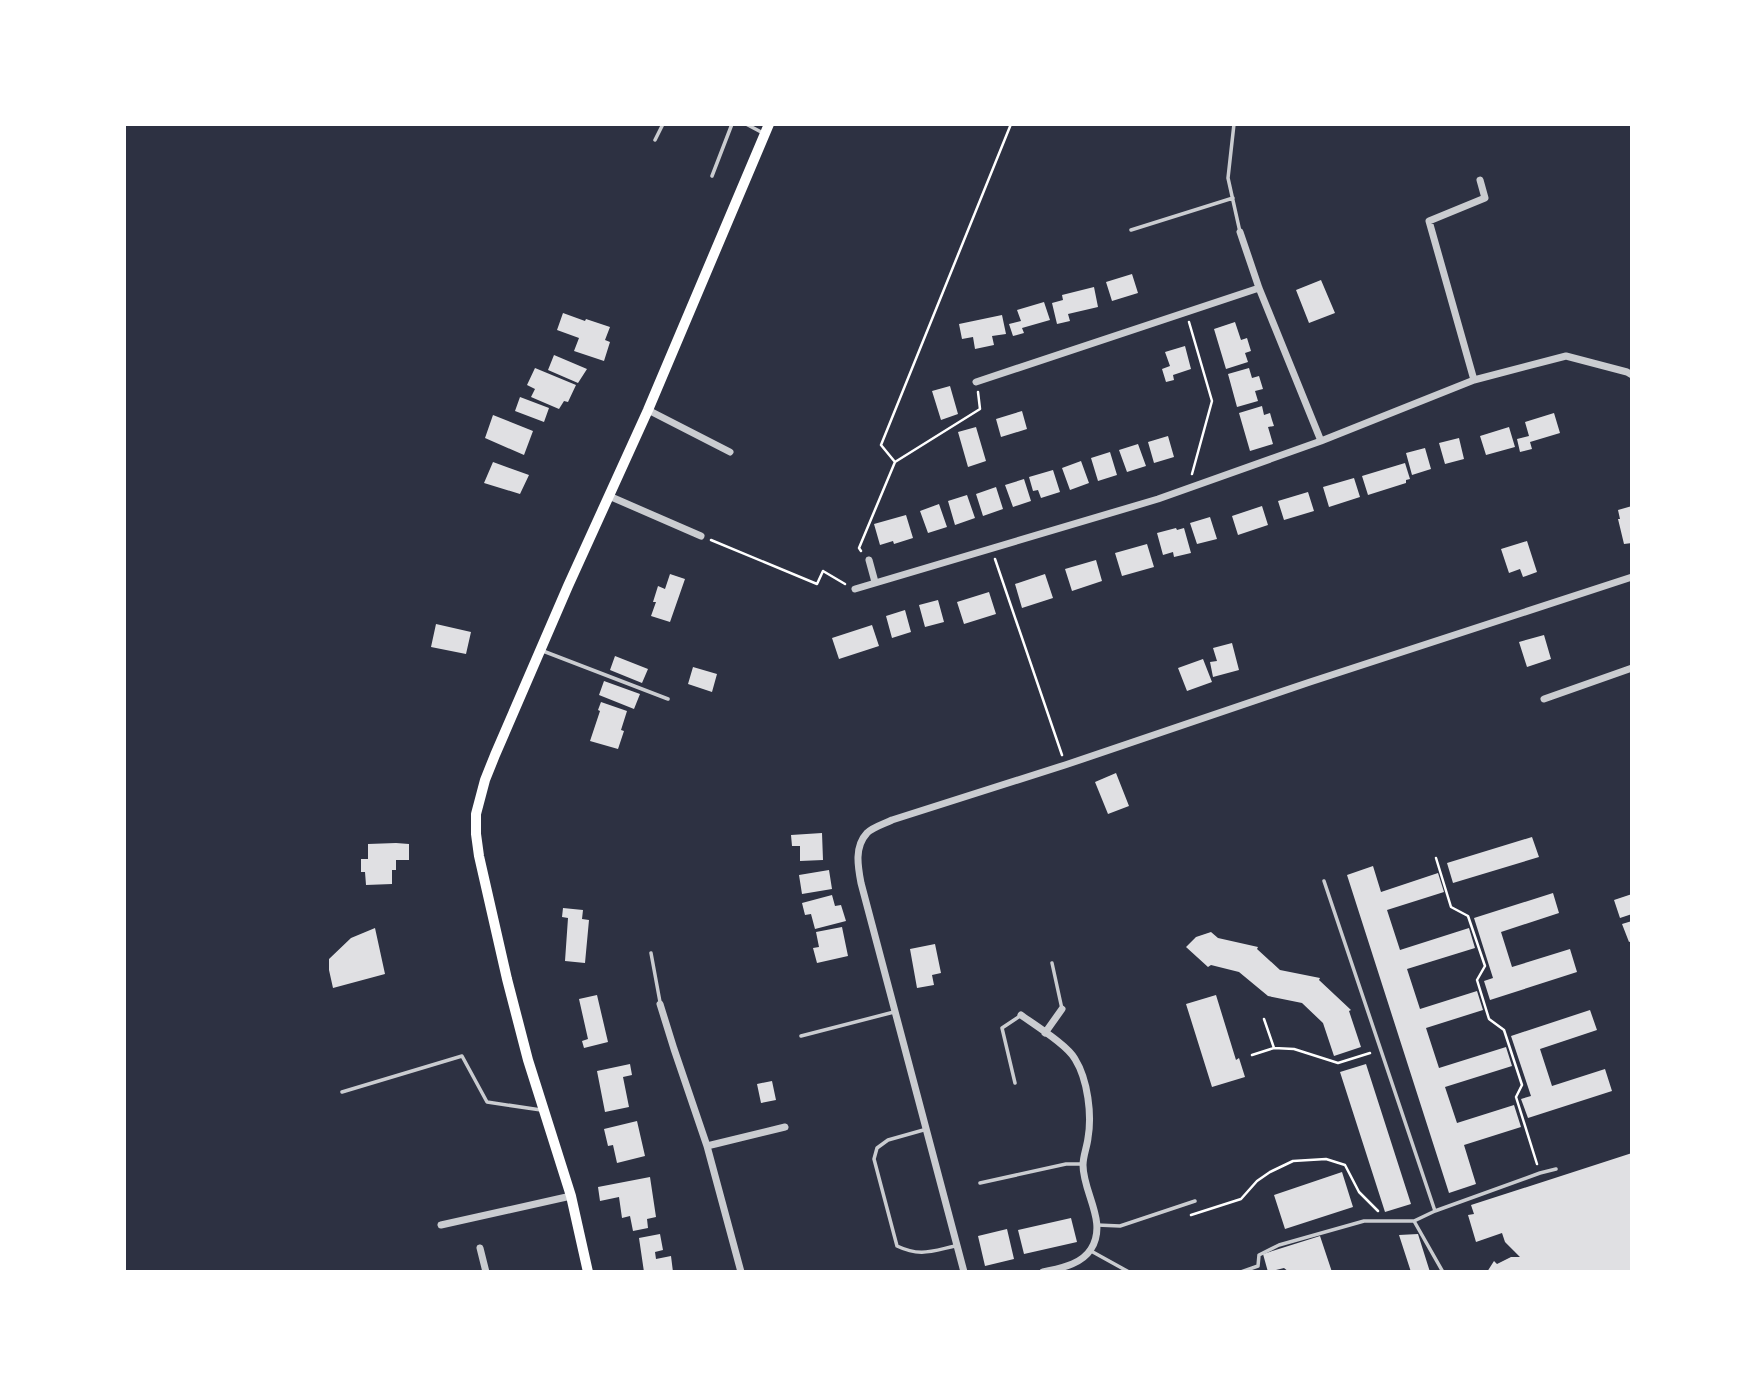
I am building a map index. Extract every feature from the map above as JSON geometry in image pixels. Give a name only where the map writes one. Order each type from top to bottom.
[{"type":"main road","points":[[588,1272],[571,1196],[543,1111],[507,979],[476,834],[476,814],[485,780],[648,410],[767,129]]},
{"type":"street","points":[[1474,380],[1429,221],[1485,198],[1480,180]]},
{"type":"street","points":[[1240,232],[1259,288],[1321,441]]},
{"type":"street","points":[[976,382],[1259,288]]},
{"type":"street","points":[[855,589],[1158,499],[1321,441],[1474,380],[1566,356],[1632,375]]},
{"type":"street","points":[[648,410],[730,452]]},
{"type":"street","points":[[609,496],[701,536]]},
{"type":"street","points":[[869,560],[875,582]]},
{"type":"street","points":[[964,1272],[859,869],[859,849],[867,833],[892,820],[1632,577]]},
{"type":"street","points":[[1544,699],[1632,668]]},
{"type":"street","points":[[660,1004],[707,1146],[741,1272]]},
{"type":"street","points":[[1045,1033],[1062,1009]]},
{"type":"street","points":[[1021,1016],[1064,1047],[1074,1058],[1081,1072],[1091,1115],[1083,1164],[1097,1225],[1096,1235],[1090,1250],[1080,1259],[1068,1266],[1043,1272]]},
{"type":"street","points":[[707,1146],[785,1127]]},
{"type":"street","points":[[440,1225],[571,1196]]},
{"type":"street","points":[[480,1248],[486,1272]]},
{"type":"lane","points":[[655,141],[663,124]]},
{"type":"lane","points":[[712,176],[732,124]]},
{"type":"lane","points":[[746,124],[767,129]]},
{"type":"lane","points":[[1234,124],[1228,178],[1240,232]]},
{"type":"lane","points":[[1131,230],[1233,198]]},
{"type":"lane","points":[[541,650],[668,699]]},
{"type":"lane","points":[[1324,881],[1435,1211]]},
{"type":"lane","points":[[651,953],[660,1004]]},
{"type":"lane","points":[[1052,963],[1062,1009]]},
{"type":"lane","points":[[801,1036],[896,1012]]},
{"type":"lane","points":[[1015,1083],[1002,1028],[1021,1016]]},
{"type":"lane","points":[[342,1092],[462,1056],[487,1102],[543,1111]]},
{"type":"lane","points":[[927,1129],[888,1140],[877,1148],[874,1159],[877,1171],[897,1246],[911,1253],[922,1253],[957,1246]]},
{"type":"lane","points":[[980,1183],[1066,1164],[1083,1164]]},
{"type":"lane","points":[[1241,1272],[1258,1266],[1259,1255],[1279,1245],[1364,1221],[1414,1221],[1435,1211],[1556,1169]]},
{"type":"lane","points":[[1097,1225],[1120,1226],[1195,1201]]},
{"type":"lane","points":[[1414,1221],[1443,1272]]},
{"type":"lane","points":[[1090,1250],[1129,1272]]},
{"type":"path","points":[[895,462],[881,445],[1011,124]]},
{"type":"path","points":[[1186,313],[1212,401],[1188,488]]},
{"type":"path","points":[[869,560],[859,548],[895,462],[980,408],[976,382]]},
{"type":"path","points":[[701,536],[817,584],[823,572],[855,589]]},
{"type":"path","points":[[991,548],[1065,765]]},
{"type":"path","points":[[1436,858],[1451,907],[1468,916],[1485,966],[1477,980],[1489,1019],[1504,1030],[1522,1085],[1516,1097],[1540,1174]]},
{"type":"path","points":[[1264,1019],[1274,1048]]},
{"type":"path","points":[[1252,1055],[1274,1048],[1294,1049],[1338,1063],[1381,1049]]},
{"type":"path","points":[[1188,1215],[1241,1199],[1257,1181],[1293,1161],[1326,1159],[1345,1165],[1359,1192],[1387,1220]]},
{"type":"building","points":[[1132,274],[1138,293],[1112,301],[1106,282]]},
{"type":"building","points":[[1321,280],[1335,313],[1309,323],[1296,290]]},
{"type":"building","points":[[1094,287],[1098,307],[1068,314],[1070,321],[1057,324],[1052,303],[1063,300],[1062,295]]},
{"type":"building","points":[[1044,302],[1050,320],[1022,328],[1024,333],[1013,336],[1009,324],[1021,321],[1017,310]]},
{"type":"building","points":[[563,313],[610,327],[605,340],[610,342],[604,361],[574,351],[579,338],[557,330]]},
{"type":"building","points":[[1002,315],[1006,334],[992,336],[994,345],[975,349],[973,337],[962,339],[959,324]]},
{"type":"building","points":[[1235,322],[1241,340],[1247,338],[1251,351],[1245,353],[1248,362],[1226,369],[1214,329]]},
{"type":"building","points":[[1185,346],[1191,369],[1173,375],[1174,380],[1166,382],[1162,369],[1170,366],[1165,352]]},
{"type":"building","points":[[554,355],[587,369],[578,383],[548,370]]},
{"type":"building","points":[[535,368],[576,385],[568,402],[564,401],[559,409],[531,397],[535,389],[527,385]]},
{"type":"building","points":[[1249,368],[1252,378],[1259,376],[1263,389],[1255,391],[1258,401],[1237,407],[1228,374]]},
{"type":"building","points":[[950,386],[958,414],[941,420],[932,391]]},
{"type":"building","points":[[520,397],[549,408],[544,422],[515,411]]},
{"type":"building","points":[[1262,406],[1264,415],[1270,413],[1274,426],[1268,427],[1273,444],[1250,451],[1239,413]]},
{"type":"building","points":[[1022,411],[1027,429],[1001,437],[996,419]]},
{"type":"building","points":[[1554,413],[1560,433],[1530,442],[1532,449],[1520,452],[1517,439],[1529,436],[1525,422]]},
{"type":"building","points":[[493,415],[533,431],[524,455],[485,438]]},
{"type":"building","points":[[976,427],[986,461],[968,467],[958,432]]},
{"type":"building","points":[[1509,427],[1515,447],[1486,455],[1480,436]]},
{"type":"building","points":[[1168,436],[1174,457],[1154,463],[1148,442]]},
{"type":"building","points":[[1459,438],[1464,459],[1445,464],[1439,443]]},
{"type":"building","points":[[1138,444],[1146,466],[1127,472],[1119,450]]},
{"type":"building","points":[[1425,448],[1431,469],[1412,475],[1406,453]]},
{"type":"building","points":[[1110,452],[1117,475],[1098,481],[1091,458]]},
{"type":"building","points":[[1081,461],[1089,483],[1070,490],[1062,468]]},
{"type":"building","points":[[493,462],[529,475],[520,494],[484,483]]},
{"type":"building","points":[[1405,463],[1410,479],[1406,480],[1406,483],[1368,495],[1362,476]]},
{"type":"building","points":[[1053,470],[1060,492],[1041,498],[1038,490],[1033,491],[1029,477]]},
{"type":"building","points":[[1354,478],[1360,497],[1329,507],[1323,487]]},
{"type":"building","points":[[1024,479],[1031,501],[1013,507],[1005,485]]},
{"type":"building","points":[[996,487],[1003,509],[983,516],[976,494]]},
{"type":"building","points":[[1308,492],[1314,511],[1284,520],[1278,501]]},
{"type":"building","points":[[967,495],[975,518],[955,525],[948,501]]},
{"type":"building","points":[[939,504],[947,527],[928,533],[920,511]]},
{"type":"building","points":[[1262,506],[1268,525],[1238,535],[1232,516]]},
{"type":"building","points":[[1632,506],[1632,543],[1624,544],[1618,510]]},
{"type":"building","points":[[906,515],[913,538],[880,545],[874,524]]},
{"type":"building","points":[[1210,517],[1217,539],[1197,544],[1190,523]]},
{"type":"building","points":[[1184,528],[1191,553],[1174,557],[1173,552],[1163,555],[1157,533]]},
{"type":"building","points":[[1527,541],[1537,572],[1523,577],[1520,569],[1509,573],[1501,549]]},
{"type":"building","points":[[1147,544],[1154,567],[1122,576],[1115,553]]},
{"type":"building","points":[[1096,560],[1102,581],[1072,591],[1065,569]]},
{"type":"building","points":[[670,574],[685,579],[670,622],[651,616],[658,586],[665,589]]},
{"type":"building","points":[[1045,574],[1053,598],[1022,608],[1015,584]]},
{"type":"building","points":[[989,592],[996,614],[964,624],[957,602]]},
{"type":"building","points":[[938,600],[944,622],[925,627],[919,605]]},
{"type":"building","points":[[905,610],[911,632],[892,638],[886,616]]},
{"type":"building","points":[[436,624],[471,632],[466,654],[431,647]]},
{"type":"building","points":[[872,625],[879,646],[839,659],[832,638]]},
{"type":"building","points":[[1544,635],[1551,659],[1527,667],[1519,642]]},
{"type":"building","points":[[1232,643],[1239,670],[1213,677],[1210,662],[1217,661],[1213,648]]},
{"type":"building","points":[[615,656],[648,669],[642,683],[610,670]]},
{"type":"building","points":[[1203,659],[1212,682],[1187,691],[1178,668]]},
{"type":"building","points":[[693,667],[717,674],[712,692],[688,684]]},
{"type":"building","points":[[604,681],[640,694],[634,709],[599,695]]},
{"type":"building","points":[[601,702],[627,711],[618,749],[590,741]]},
{"type":"building","points":[[1116,773],[1129,806],[1108,814],[1095,782]]},
{"type":"building","points":[[822,833],[823,860],[800,861],[800,846],[792,846],[791,835]]},
{"type":"building","points":[[1532,837],[1539,857],[1453,883],[1447,863]]},
{"type":"building","points":[[368,844],[409,844],[409,860],[396,860],[396,870],[392,870],[392,884],[366,885],[365,872],[361,872],[361,859],[368,859]]},
{"type":"building","points":[[1373,866],[1381,892],[1438,873],[1444,892],[1387,910],[1400,950],[1469,928],[1475,948],[1407,969],[1420,1009],[1477,991],[1483,1010],[1426,1028],[1439,1068],[1506,1047],[1512,1066],[1445,1087],[1457,1123],[1514,1105],[1521,1127],[1464,1145],[1476,1184],[1449,1193],[1347,875]]},
{"type":"building","points":[[829,870],[832,889],[802,894],[799,875]]},
{"type":"building","points":[[1553,893],[1559,913],[1501,932],[1512,967],[1570,949],[1577,972],[1490,1000],[1484,981],[1493,978],[1474,918]]},
{"type":"building","points":[[1632,894],[1632,914],[1620,918],[1614,900]]},
{"type":"building","points":[[832,895],[835,906],[841,905],[846,921],[815,929],[811,914],[805,915],[802,903]]},
{"type":"building","points":[[563,908],[583,910],[582,919],[589,920],[585,963],[565,961],[568,918],[562,917]]},
{"type":"building","points":[[1632,921],[1632,941],[1629,942],[1622,924]]},
{"type":"building","points":[[842,927],[848,956],[817,963],[813,948],[819,947],[816,932]]},
{"type":"building","points":[[375,928],[385,974],[333,988],[329,959],[351,938]]},
{"type":"building","points":[[1211,932],[1218,938],[1258,947],[1257,949],[1280,970],[1320,978],[1319,980],[1351,1010],[1349,1011],[1361,1047],[1334,1056],[1323,1023],[1302,1003],[1268,996],[1239,972],[1211,965],[1208,967],[1186,947],[1196,937]]},
{"type":"building","points":[[935,944],[941,973],[932,975],[934,985],[917,988],[910,949]]},
{"type":"building","points":[[597,995],[608,1042],[584,1048],[582,1041],[588,1039],[579,999]]},
{"type":"building","points":[[1216,995],[1236,1060],[1239,1058],[1245,1077],[1212,1087],[1186,1004]]},
{"type":"building","points":[[1590,1010],[1597,1030],[1540,1049],[1552,1086],[1605,1069],[1612,1091],[1528,1118],[1521,1099],[1531,1096],[1511,1036]]},
{"type":"building","points":[[630,1064],[632,1075],[623,1077],[629,1107],[605,1112],[597,1071]]},
{"type":"building","points":[[1366,1064],[1411,1204],[1385,1212],[1340,1072]]},
{"type":"building","points":[[772,1081],[776,1100],[761,1103],[757,1084]]},
{"type":"building","points":[[637,1121],[645,1156],[617,1163],[613,1145],[608,1146],[604,1129]]},
{"type":"building","points":[[1632,1153],[1632,1272],[1487,1272],[1494,1261],[1497,1264],[1511,1257],[1520,1257],[1505,1242],[1502,1233],[1476,1242],[1468,1215],[1474,1214],[1471,1205]]},
{"type":"building","points":[[1342,1172],[1353,1207],[1285,1229],[1274,1195]]},
{"type":"building","points":[[650,1177],[656,1217],[647,1219],[648,1228],[633,1231],[630,1216],[622,1218],[619,1197],[600,1201],[598,1187]]},
{"type":"building","points":[[1071,1218],[1077,1242],[1024,1254],[1018,1230]]},
{"type":"building","points":[[1007,1229],[1014,1259],[985,1266],[978,1236]]},
{"type":"building","points":[[660,1234],[663,1250],[655,1252],[656,1259],[671,1256],[673,1272],[644,1272],[639,1238]]},
{"type":"building","points":[[1418,1234],[1430,1272],[1411,1272],[1399,1235]]},
{"type":"building","points":[[1320,1236],[1332,1272],[1289,1272],[1284,1268],[1268,1272],[1263,1254]]}]
